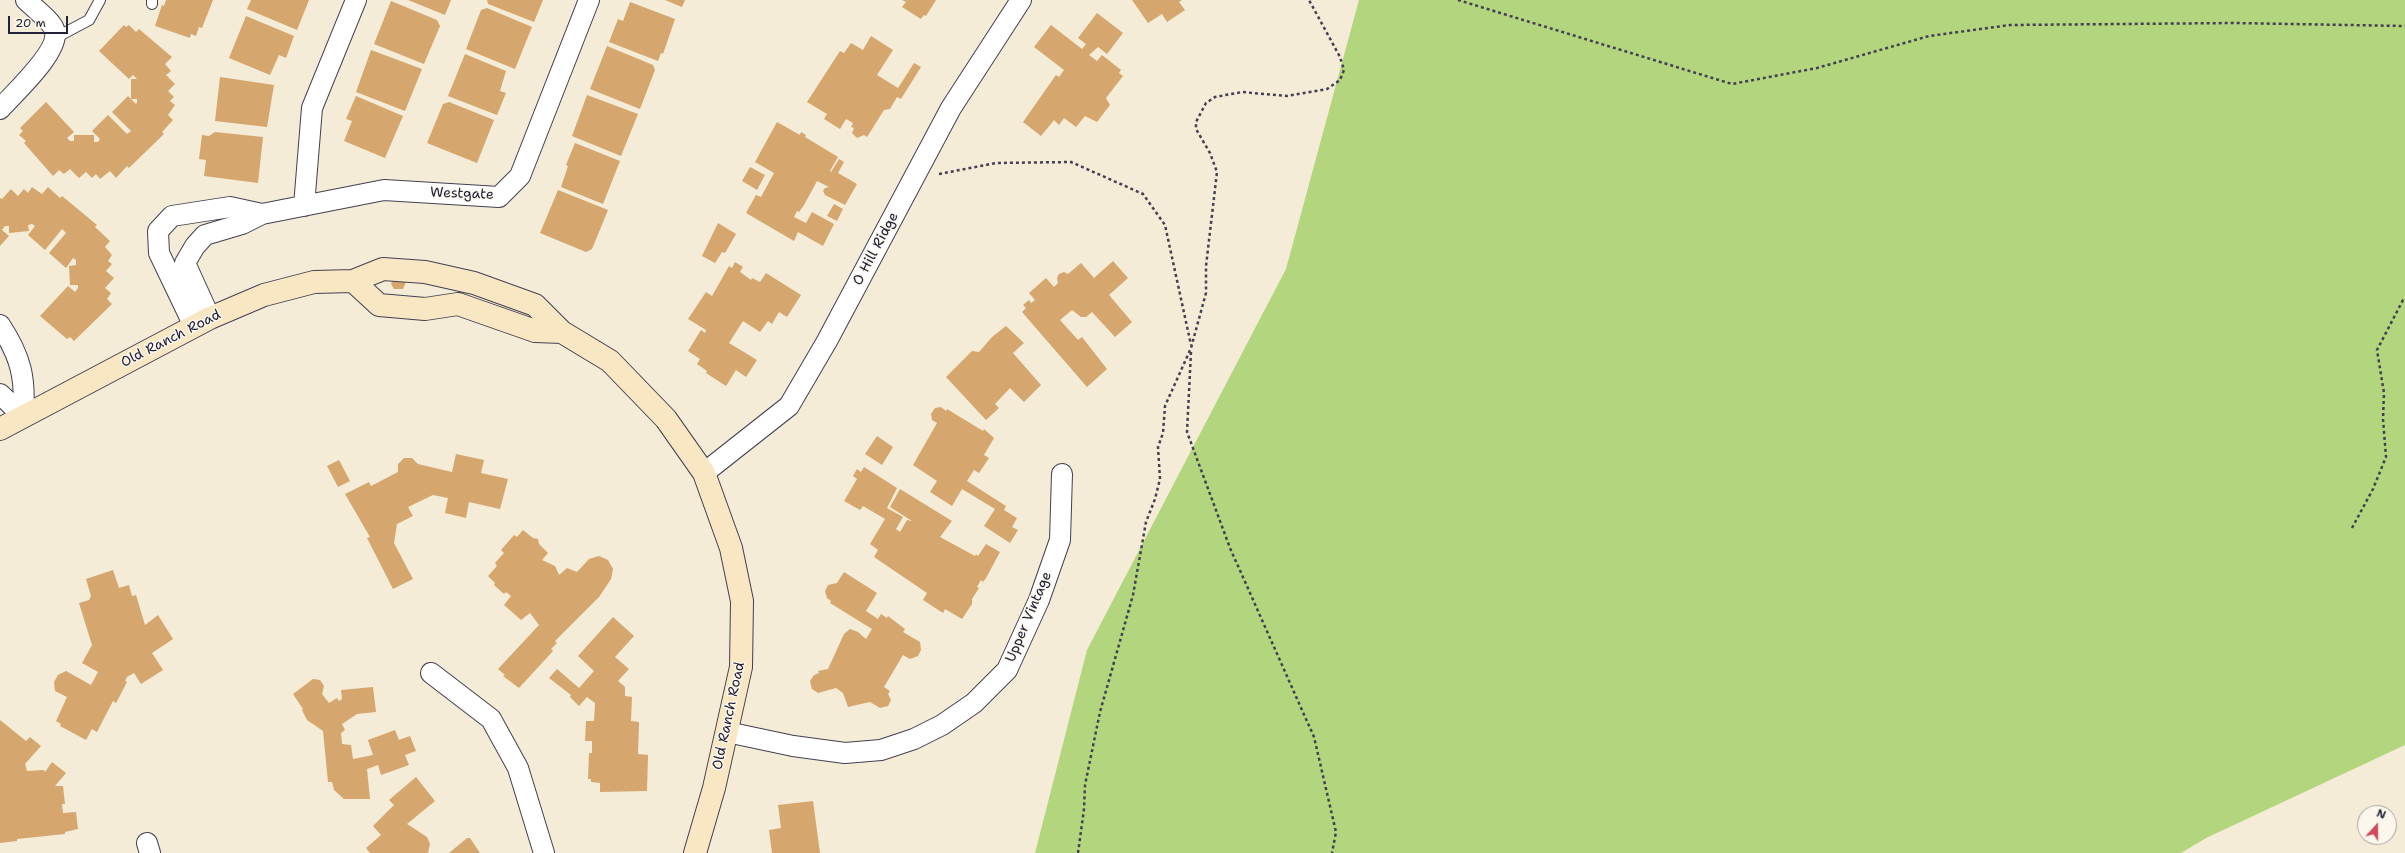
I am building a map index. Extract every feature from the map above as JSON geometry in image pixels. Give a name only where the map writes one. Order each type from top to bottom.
[{"type":"street","points":[[0,109],[42,64],[53,47],[55,38],[54,29],[26,0]]},
{"type":"street","points":[[304,206],[312,108],[356,0]]},
{"type":"street","name":"Westgate","points":[[205,235],[242,224],[262,214],[384,190],[499,197],[520,176],[589,0]]},
{"type":"street","name":"O Hill Ridge","points":[[704,474],[789,406],[827,341],[951,108],[1021,0]]},
{"type":"street","name":"Westgate","points":[[202,322],[159,253],[158,231],[172,216],[230,207],[262,214]]},
{"type":"street","points":[[202,322],[185,263],[195,246],[205,235]]},
{"type":"street","name":"Old Ranch Road","points":[[0,428],[202,322],[264,295],[314,282],[353,281],[383,269],[425,272],[474,284],[535,305],[562,332],[610,361],[666,419],[704,474],[731,548],[742,601],[741,667],[727,732],[695,853]]},
{"type":"street","name":"Old Ranch Road","points":[[353,281],[379,305],[425,309],[458,304],[535,331],[562,332]]},
{"type":"street","points":[[0,326],[17,354],[22,373],[25,391],[23,416]]},
{"type":"street","points":[[0,394],[23,416]]},
{"type":"street","name":"Upper Vintage","points":[[727,732],[793,746],[844,753],[881,750],[914,739],[942,725],[974,703],[1007,670],[1039,600],[1060,540],[1062,474]]},
{"type":"street","points":[[431,673],[491,718],[518,768],[544,853]]},
{"type":"lane","points":[[55,38],[89,20],[100,0]]},
{"type":"lane","points":[[197,212],[205,235]]},
{"type":"path","points":[[1078,853],[1084,810],[1085,785],[1097,726],[1133,595],[1146,522],[1156,499],[1160,479],[1158,447],[1163,433],[1165,406],[1191,348],[1206,293],[1206,266],[1217,172],[1210,153],[1196,130],[1196,122],[1206,103],[1215,97],[1242,92],[1287,96],[1327,89],[1340,80],[1344,70],[1340,58],[1309,0]]},
{"type":"path","points":[[1458,0],[1732,84],[1817,68],[1929,36],[2010,25],[2234,23],[2405,26]]},
{"type":"path","points":[[913,180],[996,162],[1071,162],[1144,194],[1164,225],[1191,348],[1187,432],[1230,548],[1314,737],[1336,832],[1332,853]]},
{"type":"path","points":[[2352,528],[2373,490],[2386,457],[2382,419],[2384,393],[2377,350],[2403,300],[2405,300]]},
{"type":"green space","points":[[1359,0],[2405,0],[2405,745],[2206,838],[2181,853],[1035,853],[1087,650],[1286,269]]},
{"type":"building","points":[[166,0],[213,0],[202,28],[199,27],[196,36],[191,34],[190,38],[155,26],[162,5],[164,6]]},
{"type":"building","points":[[251,0],[309,0],[297,30],[247,9]]},
{"type":"building","points":[[408,0],[451,0],[445,15]]},
{"type":"building","points":[[487,0],[543,0],[534,22],[488,4]]},
{"type":"building","points":[[665,0],[685,0],[682,7]]},
{"type":"building","points":[[902,0],[936,0],[926,16],[924,15],[921,19],[902,7],[906,2]]},
{"type":"building","points":[[1132,0],[1182,0],[1179,2],[1185,10],[1167,22],[1162,14],[1148,23]]},
{"type":"building","points":[[391,1],[437,20],[440,26],[424,64],[374,44]]},
{"type":"building","points":[[630,2],[675,19],[663,54],[661,53],[658,61],[609,42],[618,19],[623,21]]},
{"type":"building","points":[[487,8],[532,27],[515,69],[466,49],[481,10]]},
{"type":"building","points":[[1097,13],[1123,33],[1107,54],[1098,47],[1089,55],[1097,61],[1102,55],[1121,70],[1119,73],[1123,76],[1106,98],[1110,105],[1097,122],[1085,116],[1076,127],[1064,118],[1059,125],[1054,120],[1041,136],[1023,122],[1056,75],[1059,77],[1064,70],[1034,47],[1051,25],[1082,49],[1086,44],[1078,38]]},
{"type":"building","points":[[246,16],[294,36],[286,58],[279,55],[270,75],[229,58]]},
{"type":"building","points":[[124,25],[126,27],[129,25],[136,32],[139,29],[172,57],[165,64],[171,71],[166,75],[175,84],[168,91],[174,97],[170,101],[175,105],[168,115],[173,120],[162,132],[164,134],[129,168],[127,166],[116,178],[110,171],[100,179],[96,174],[92,178],[86,172],[79,178],[70,169],[64,174],[59,170],[53,176],[24,143],[26,141],[19,135],[23,131],[20,128],[46,102],[74,132],[67,138],[70,141],[74,141],[74,135],[94,135],[94,142],[98,142],[100,139],[92,131],[108,115],[127,134],[131,131],[112,112],[128,96],[131,99],[131,79],[137,79],[133,75],[129,79],[99,51]],"holes":[[[131,99],[137,99],[136,104]]]},
{"type":"building","points":[[871,36],[893,50],[877,75],[898,88],[914,63],[921,67],[901,99],[897,97],[890,109],[884,110],[867,137],[864,135],[857,138],[852,133],[854,128],[851,127],[853,123],[846,119],[840,129],[824,119],[827,114],[807,102],[840,51],[844,53],[851,43],[863,50]]},
{"type":"building","points":[[607,46],[653,65],[655,70],[640,109],[590,89]]},
{"type":"building","points":[[371,50],[422,69],[405,111],[356,92]]},
{"type":"building","points":[[465,54],[506,71],[500,91],[506,93],[497,115],[448,96]]},
{"type":"building","points":[[220,77],[274,85],[267,127],[215,121]]},
{"type":"building","points":[[587,95],[638,114],[621,156],[572,136]]},
{"type":"building","points":[[356,96],[403,116],[385,158],[344,141],[352,121],[346,119]]},
{"type":"building","points":[[449,102],[494,120],[477,163],[427,143],[443,104]]},
{"type":"building","points":[[777,122],[800,135],[801,132],[806,135],[805,137],[838,157],[830,171],[831,172],[839,159],[844,162],[838,173],[857,184],[845,205],[825,195],[823,191],[825,188],[829,187],[817,181],[804,205],[799,212],[797,211],[794,217],[806,223],[812,212],[834,224],[823,246],[798,232],[794,241],[746,213],[756,195],[761,197],[774,173],[755,162]]},
{"type":"building","points":[[215,132],[263,137],[258,183],[204,176],[206,160],[199,159],[202,135],[209,136]]},
{"type":"building","points":[[575,143],[620,161],[603,204],[561,187],[568,166],[566,165]]},
{"type":"building","points":[[750,167],[765,175],[757,190],[742,181]]},
{"type":"building","points":[[32,187],[42,194],[48,187],[60,198],[62,196],[97,225],[95,227],[110,241],[105,247],[112,255],[108,261],[112,264],[106,271],[114,278],[105,288],[111,293],[107,299],[112,304],[74,341],[70,337],[67,339],[40,316],[68,286],[75,292],[78,288],[78,285],[70,285],[69,266],[76,265],[76,260],[73,258],[66,268],[49,253],[66,233],[62,229],[45,250],[28,235],[35,226],[32,224],[28,225],[29,231],[9,233],[9,226],[5,226],[2,230],[9,236],[0,246],[0,198],[2,199],[11,189],[18,196],[24,189],[28,193]]},
{"type":"building","points":[[558,190],[608,210],[592,249],[586,252],[540,233]]},
{"type":"building","points":[[834,204],[843,209],[837,221],[827,216]]},
{"type":"building","points":[[718,223],[736,234],[725,253],[722,252],[715,263],[702,256]]},
{"type":"building","points":[[1113,261],[1128,278],[1109,295],[1132,322],[1115,337],[1092,312],[1086,317],[1081,317],[1072,310],[1060,320],[1078,340],[1082,337],[1107,369],[1087,387],[1022,312],[1026,308],[1023,305],[1029,300],[1031,303],[1035,300],[1029,293],[1046,278],[1054,287],[1058,283],[1057,278],[1059,274],[1064,272],[1068,274],[1081,263],[1094,278]]},
{"type":"building","points":[[735,262],[743,267],[740,272],[751,280],[752,278],[760,282],[766,273],[801,295],[787,317],[779,312],[772,324],[768,321],[760,332],[743,321],[729,343],[757,360],[746,377],[736,370],[726,386],[706,373],[707,371],[697,364],[700,359],[688,351],[701,330],[705,333],[706,330],[688,319],[706,292],[712,296],[729,266],[732,268]]},
{"type":"building","points":[[394,276],[402,276],[406,282],[403,289],[394,289],[391,284]]},
{"type":"building","points":[[1006,326],[1024,343],[1013,353],[1041,385],[1024,402],[1010,388],[995,404],[999,408],[986,420],[946,377],[972,351],[979,352],[992,337]]},
{"type":"building","points":[[941,407],[946,411],[947,409],[983,431],[984,429],[994,438],[984,455],[989,458],[979,473],[974,470],[967,481],[1006,506],[1004,510],[1017,518],[1012,527],[1018,530],[1010,543],[984,526],[995,509],[962,489],[952,506],[930,492],[937,481],[913,465],[937,423],[932,420],[931,414],[935,408]]},
{"type":"building","points":[[877,436],[893,447],[882,465],[865,454]]},
{"type":"building","points":[[456,454],[484,460],[481,473],[508,479],[500,509],[469,502],[466,518],[445,513],[448,498],[433,495],[408,507],[413,516],[397,524],[394,543],[413,579],[393,589],[367,538],[370,537],[345,494],[369,482],[371,486],[398,472],[398,464],[404,458],[412,458],[418,464],[452,472]]},
{"type":"building","points":[[339,460],[350,481],[338,487],[327,466]]},
{"type":"building","points":[[864,467],[897,488],[887,508],[903,517],[896,529],[900,532],[907,520],[912,521],[890,507],[900,489],[952,521],[940,537],[975,556],[976,554],[978,556],[986,544],[1000,552],[986,578],[983,582],[981,580],[977,587],[979,588],[972,599],[972,604],[962,619],[945,609],[943,613],[923,600],[927,593],[874,557],[878,550],[870,544],[885,519],[863,506],[860,510],[844,501],[857,479],[853,476],[857,469],[861,472]]},
{"type":"building","points":[[523,530],[533,538],[538,539],[539,544],[548,553],[542,560],[555,566],[559,575],[567,568],[577,572],[589,559],[599,556],[608,560],[613,569],[611,579],[599,597],[555,641],[557,643],[551,649],[553,651],[519,688],[503,676],[505,675],[498,669],[539,625],[530,613],[521,620],[504,605],[511,596],[506,592],[504,594],[494,585],[495,583],[488,576],[497,566],[495,563],[504,553],[501,550],[514,535],[517,537]]},
{"type":"building","points":[[113,570],[119,588],[129,585],[132,596],[136,595],[145,625],[158,615],[173,639],[152,653],[163,670],[141,684],[134,673],[127,677],[125,681],[127,682],[116,703],[113,701],[97,732],[92,729],[86,740],[60,726],[61,724],[56,721],[67,697],[55,691],[54,682],[58,675],[66,671],[91,685],[98,672],[82,663],[92,645],[79,603],[89,600],[91,596],[86,579]]},
{"type":"building","points":[[844,572],[877,593],[866,611],[878,619],[881,614],[887,618],[888,616],[905,629],[903,632],[920,642],[921,650],[918,656],[910,659],[903,655],[884,687],[890,691],[888,694],[891,700],[888,706],[880,708],[870,702],[848,707],[843,693],[836,688],[818,693],[812,689],[810,681],[814,675],[819,673],[818,671],[828,669],[844,634],[850,629],[858,632],[866,639],[872,629],[830,603],[831,601],[827,598],[825,591],[828,585],[837,583]]},
{"type":"building","points":[[613,617],[634,636],[615,657],[629,669],[618,681],[625,687],[625,696],[632,697],[631,721],[639,722],[638,754],[648,755],[647,791],[600,792],[600,783],[591,782],[591,779],[588,779],[589,753],[592,753],[592,741],[585,741],[586,721],[594,721],[595,703],[587,697],[579,706],[570,697],[571,695],[549,678],[557,669],[579,688],[594,671],[578,656]]},
{"type":"building","points":[[313,679],[320,680],[324,686],[322,694],[329,703],[337,698],[339,701],[342,699],[341,690],[373,687],[376,712],[357,714],[342,724],[345,730],[341,733],[342,744],[351,745],[353,759],[373,755],[368,740],[395,730],[399,740],[410,736],[416,751],[405,755],[409,765],[381,775],[378,765],[367,769],[370,799],[344,799],[334,790],[332,782],[328,782],[323,731],[307,720],[302,710],[303,709],[293,694]]},
{"type":"building","points":[[0,720],[26,741],[30,737],[41,746],[25,764],[27,771],[44,770],[45,772],[52,762],[66,773],[55,786],[63,786],[65,804],[62,804],[63,813],[76,812],[78,829],[65,832],[65,834],[17,839],[17,841],[0,843]]},
{"type":"building","points":[[416,777],[435,801],[407,824],[427,837],[430,844],[428,853],[370,853],[366,848],[381,835],[373,826],[394,805],[389,800]]},
{"type":"building","points":[[813,801],[820,853],[772,853],[769,830],[781,828],[778,805]]},
{"type":"building","points":[[467,838],[470,838],[480,853],[449,853]]}]
